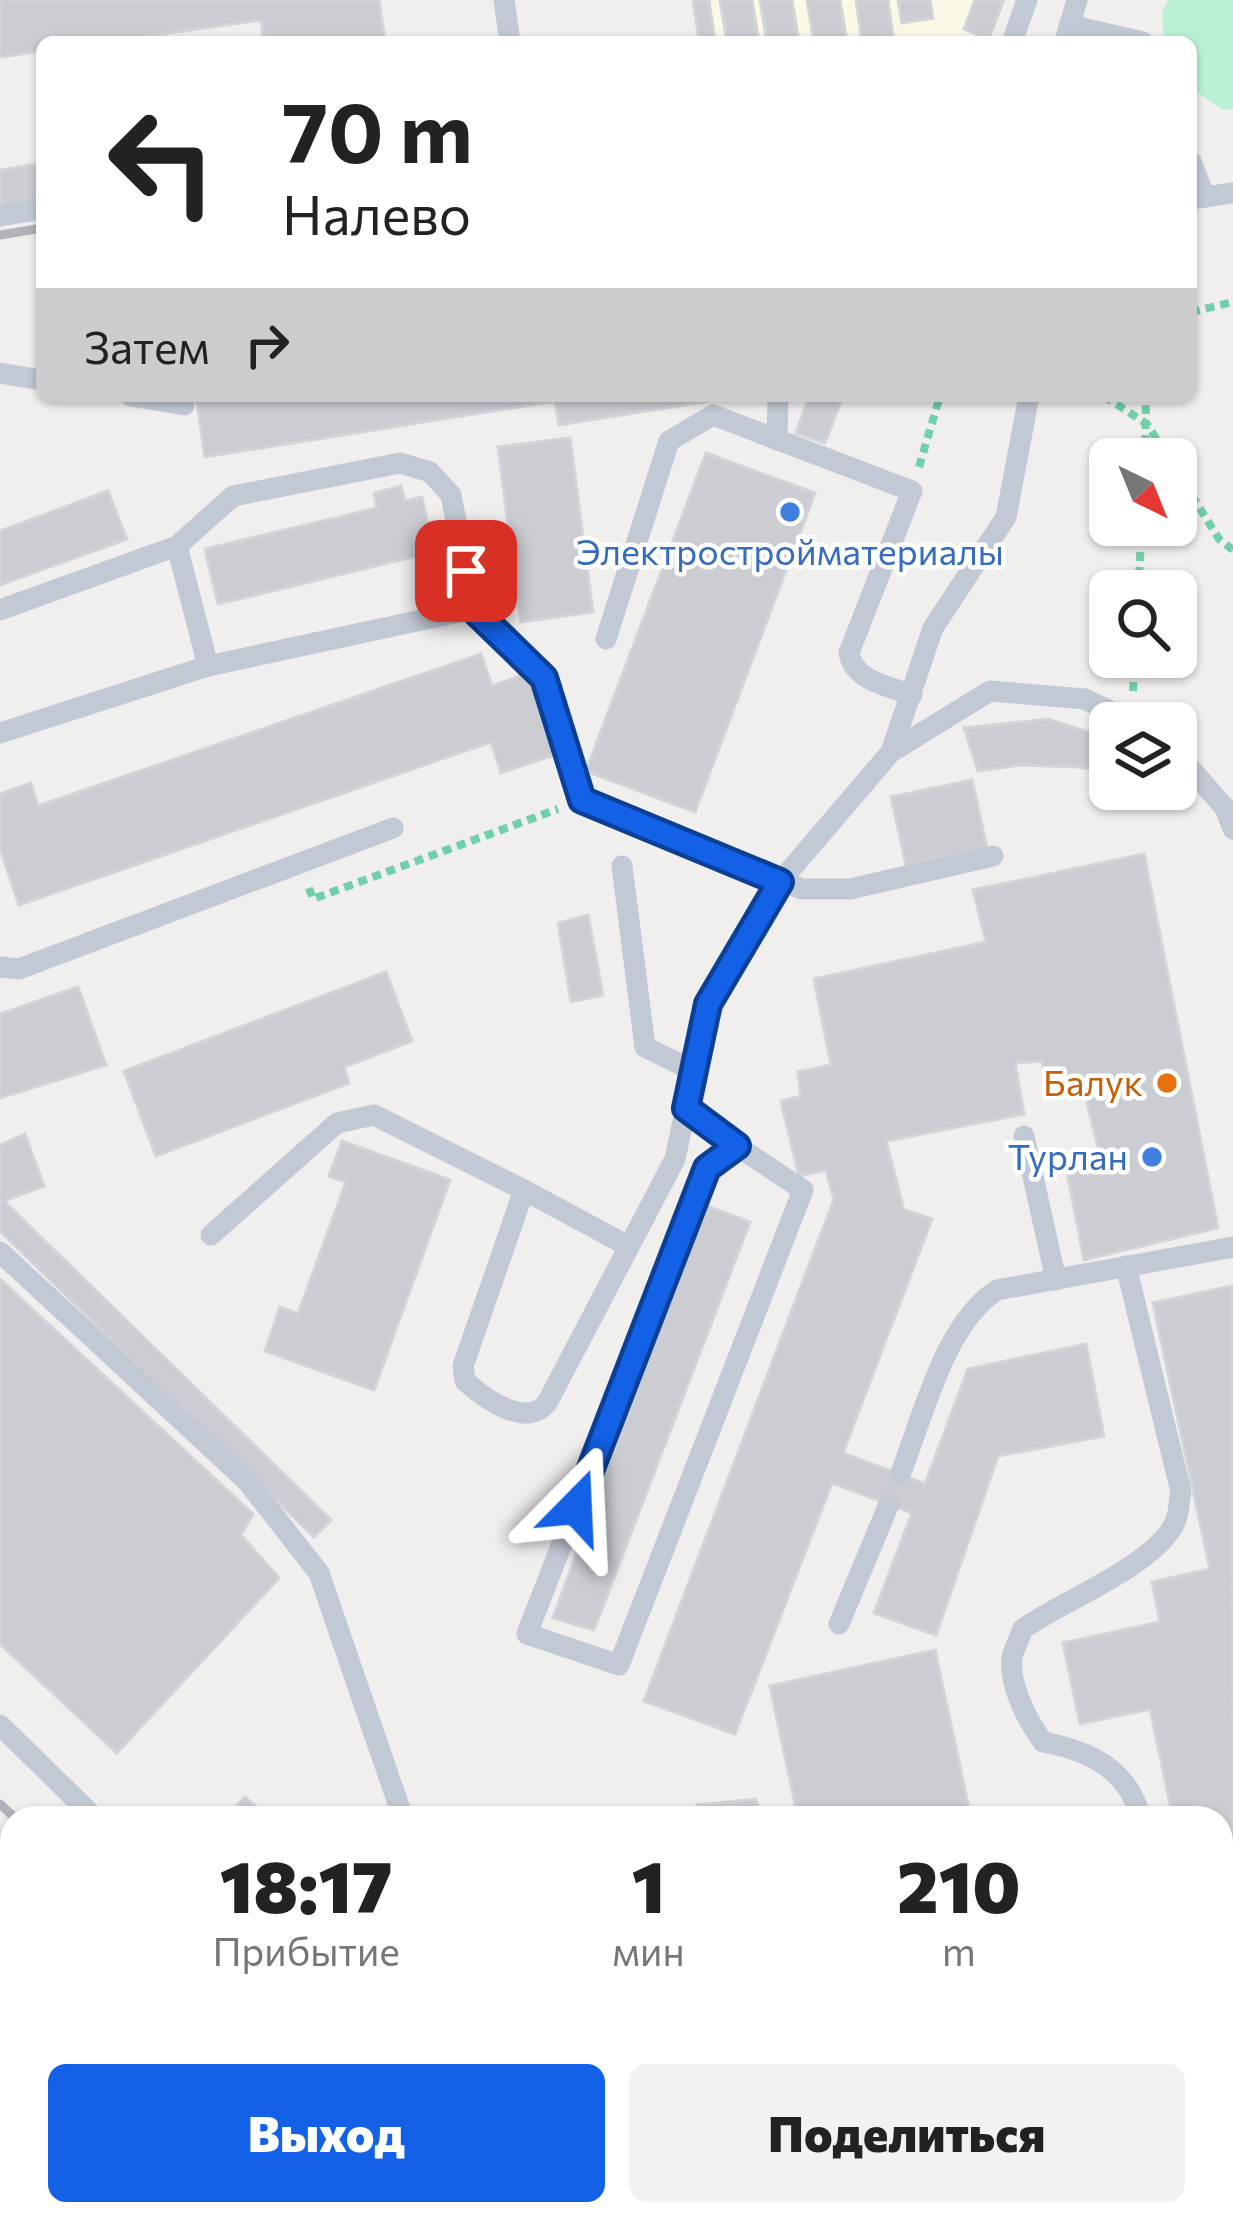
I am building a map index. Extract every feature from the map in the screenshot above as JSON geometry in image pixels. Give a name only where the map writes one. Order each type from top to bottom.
[{"type":"lane","points":[[504,0],[509,36]]},
{"type":"lane","points":[[1014,36],[1027,0]]},
{"type":"lane","points":[[1067,34],[1077,0]]},
{"type":"lane","points":[[1198,198],[1233,193]]},
{"type":"lane","points":[[0,216],[36,209]]},
{"type":"lane","points":[[0,373],[36,379]]},
{"type":"lane","points":[[166,402],[184,405]]},
{"type":"lane","points":[[777,440],[778,402]]},
{"type":"lane","points":[[891,752],[933,628],[1006,517],[1028,402]]},
{"type":"lane","points":[[606,638],[669,441],[713,415],[912,491],[849,653],[851,667],[861,676],[912,695]]},
{"type":"lane","points":[[0,610],[177,546],[233,496],[400,463],[430,472],[451,495],[473,609],[544,678],[582,800],[802,889],[850,889],[993,856]]},
{"type":"lane","points":[[177,546],[208,666]]},
{"type":"lane","points":[[0,733],[208,666],[473,609]]},
{"type":"lane","points":[[524,1190],[463,1366],[465,1381],[477,1392],[525,1417],[539,1414],[675,1159],[708,1004],[780,882],[891,752],[990,691],[1090,702]]},
{"type":"lane","points":[[1197,776],[1225,808],[1233,830]]},
{"type":"lane","points":[[0,967],[19,969],[394,828]]},
{"type":"lane","points":[[622,866],[645,1047],[694,1071]]},
{"type":"lane","points":[[686,1108],[803,1190],[619,1665],[526,1634],[707,1168],[737,1146]]},
{"type":"lane","points":[[211,1235],[337,1124],[374,1115],[628,1246]]},
{"type":"lane","points":[[1024,1136],[1056,1280]]},
{"type":"lane","points":[[900,1475],[959,1324],[980,1301],[997,1290],[1233,1247]]},
{"type":"lane","points":[[0,1252],[248,1481],[319,1573],[399,1806]]},
{"type":"lane","points":[[1126,1267],[1180,1492],[1175,1522],[1150,1550],[1081,1599],[1023,1629],[1012,1658],[1017,1691],[1043,1742],[1062,1745],[1111,1768],[1135,1794],[1138,1806]]},
{"type":"lane","points":[[839,1624],[889,1504]]},
{"type":"lane","points":[[0,1725],[83,1806]]},
{"type":"path","points":[[1197,311],[1233,302]]},
{"type":"path","points":[[912,491],[938,402]]},
{"type":"path","points":[[1113,402],[1147,424],[1156,438]]},
{"type":"path","points":[[1146,402],[1146,438]]},
{"type":"path","points":[[1197,504],[1219,539],[1233,550]]},
{"type":"path","points":[[299,863],[313,899],[582,800]]},
{"type":"shaded area","points":[[691,0],[1007,0],[992,36],[696,36]]},
{"type":"green space","points":[[1168,0],[1233,0],[1233,109],[1223,110],[1197,92],[1197,36],[1164,36],[1162,12]]},
{"type":"building","points":[[0,0],[379,0],[384,36],[263,36],[261,20],[148,36],[36,36],[36,52],[0,57]]},
{"type":"building","points":[[693,0],[709,0],[714,36],[698,36]]},
{"type":"building","points":[[720,0],[752,0],[758,36],[726,36]]},
{"type":"building","points":[[760,0],[792,0],[798,36],[766,36]]},
{"type":"building","points":[[807,0],[840,0],[846,36],[813,36]]},
{"type":"building","points":[[856,0],[888,0],[893,36],[861,36]]},
{"type":"building","points":[[898,0],[930,0],[933,18],[902,23]]},
{"type":"building","points":[[975,0],[1004,0],[990,36],[964,29]]},
{"type":"building","points":[[36,164],[36,206],[0,211],[0,170]]},
{"type":"building","points":[[197,402],[549,402],[205,457]]},
{"type":"building","points":[[555,402],[703,402],[559,425]]},
{"type":"building","points":[[807,402],[841,402],[825,443],[796,433]]},
{"type":"building","points":[[570,438],[593,612],[521,622],[498,447]]},
{"type":"building","points":[[706,453],[815,493],[695,812],[586,771]]},
{"type":"building","points":[[401,486],[405,501],[422,497],[434,552],[218,604],[205,549],[377,508],[374,493]]},
{"type":"building","points":[[108,491],[127,539],[0,585],[0,531]]},
{"type":"building","points":[[481,654],[492,686],[532,672],[560,753],[501,773],[491,742],[19,905],[0,848],[0,794],[31,783],[38,806]]},
{"type":"building","points":[[1048,719],[1089,732],[1089,769],[1020,765],[978,771],[964,728]]},
{"type":"building","points":[[972,780],[987,848],[906,865],[891,797]]},
{"type":"building","points":[[1144,854],[1218,1228],[1084,1260],[1065,1161],[1100,1155],[1082,1083],[1049,1091],[1042,1061],[1015,1063],[1024,1114],[886,1141],[904,1210],[932,1219],[843,1453],[925,1484],[968,1369],[1086,1344],[1104,1436],[998,1456],[936,1635],[874,1613],[912,1513],[832,1483],[735,1734],[644,1701],[834,1199],[826,1170],[799,1176],[781,1101],[801,1096],[798,1072],[831,1065],[814,979],[986,942],[973,890]]},
{"type":"building","points":[[588,915],[603,995],[571,1002],[558,923]]},
{"type":"building","points":[[386,972],[412,1041],[344,1067],[349,1083],[156,1156],[124,1071]]},
{"type":"building","points":[[78,987],[106,1065],[0,1098],[0,1014]]},
{"type":"building","points":[[25,1134],[44,1186],[4,1201],[331,1520],[314,1537],[0,1231],[0,1145]]},
{"type":"building","points":[[342,1141],[450,1180],[374,1390],[265,1351],[280,1307],[298,1314],[346,1182],[329,1176]]},
{"type":"building","points":[[704,1205],[750,1222],[594,1630],[553,1618]]},
{"type":"building","points":[[0,1279],[253,1514],[241,1535],[279,1578],[117,1753],[0,1644]]},
{"type":"building","points":[[1232,1286],[1233,1806],[1170,1806],[1150,1709],[1080,1724],[1063,1643],[1160,1622],[1152,1582],[1210,1569],[1153,1303]]},
{"type":"building","points":[[935,1650],[968,1806],[795,1806],[770,1686]]},
{"type":"building","points":[[756,1799],[758,1806],[697,1806]]},
{"type":"railway","points":[[0,235],[36,229]]},
{"type":"place","name":"Электростройматериалы","points":[[790,512]]},
{"type":"place","name":"Балук","points":[[1167,1083]]},
{"type":"place","name":"Турлан","points":[[1152,1157]]},
{"type":"route","points":[[466,571],[473,609],[544,678],[582,800],[780,882],[708,1004],[686,1108],[737,1146],[707,1168],[576,1507]]}]
